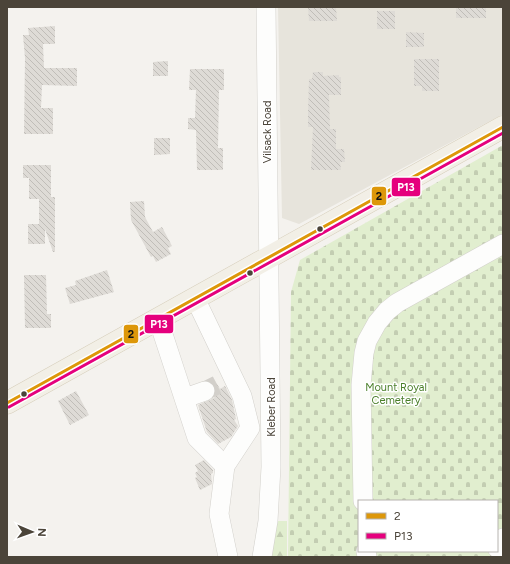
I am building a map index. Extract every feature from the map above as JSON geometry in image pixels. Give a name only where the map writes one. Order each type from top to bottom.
[{"type":"main road","points":[[7,403],[503,127]]},
{"type":"street","name":"Vilsack Road","points":[[266,7],[268,257]]},
{"type":"street","points":[[363,500],[361,385],[364,353],[372,330],[382,316],[397,304],[503,244]]},
{"type":"street","name":"Kleber Road","points":[[262,557],[268,521],[270,489],[268,257]]},
{"type":"street","points":[[196,298],[218,384],[242,396],[250,428],[225,466],[219,514],[228,557]]},
{"type":"street","points":[[158,319],[197,438],[225,466]]},
{"type":"street","points":[[185,398],[218,384]]},
{"type":"shaded area","points":[[278,7],[503,7],[503,114],[299,224],[282,218]]},
{"type":"green space","name":"Mount Royal Cemetery","points":[[503,145],[503,557],[288,557],[291,292],[300,260]]},
{"type":"green space","points":[[268,521],[287,521],[287,557],[262,557]]},
{"type":"building","points":[[308,7],[336,7],[337,21],[309,21]]},
{"type":"building","points":[[456,7],[486,7],[486,18],[456,18]]},
{"type":"building","points":[[377,11],[395,11],[395,29],[377,29]]},
{"type":"building","points":[[55,26],[55,44],[43,44],[44,68],[77,68],[77,86],[42,85],[41,108],[53,108],[53,134],[24,134],[25,58],[23,35],[29,35],[28,28]]},
{"type":"building","points":[[406,32],[424,33],[424,47],[406,47]]},
{"type":"building","points":[[414,59],[439,59],[439,91],[422,91],[422,86],[414,86]]},
{"type":"building","points":[[168,61],[168,76],[153,76],[153,62]]},
{"type":"building","points":[[190,69],[224,69],[224,90],[219,90],[218,148],[223,148],[223,170],[197,170],[196,130],[188,129],[188,118],[195,118],[196,90],[189,90]]},
{"type":"building","points":[[313,72],[323,72],[323,76],[339,75],[339,77],[341,77],[341,95],[329,95],[330,129],[336,129],[336,149],[344,149],[345,162],[340,162],[341,170],[311,170],[313,127],[308,127],[308,112],[309,79],[312,79]]},
{"type":"building","points":[[154,138],[170,138],[170,154],[154,155]]},
{"type":"building","points":[[23,165],[51,165],[51,197],[55,197],[55,252],[53,252],[45,229],[45,244],[28,244],[28,224],[39,224],[39,199],[29,199],[29,178],[23,178]]},
{"type":"building","points":[[144,201],[145,217],[153,232],[162,227],[172,246],[168,248],[171,254],[156,262],[153,256],[151,257],[131,220],[130,202]]},
{"type":"building","points":[[107,270],[114,292],[70,304],[65,288],[76,285],[75,281]]},
{"type":"building","points":[[24,275],[46,275],[47,314],[51,314],[51,328],[25,328]]},
{"type":"building","points":[[213,377],[220,389],[225,386],[232,400],[236,419],[234,420],[238,426],[231,437],[218,444],[207,432],[198,405],[214,398],[216,393],[215,387],[207,380]]},
{"type":"building","points":[[76,391],[89,415],[70,425],[58,401]]},
{"type":"building","points":[[204,460],[213,470],[213,473],[211,474],[212,484],[200,490],[195,478],[197,477],[195,473],[198,471],[195,465]]},
{"type":"tunnel","points":[[205,391],[217,385]]},
{"type":"transit line","name":"2","points":[[7,403],[503,127]]},
{"type":"transit line","name":"P13","points":[[9,407],[503,133]]}]
